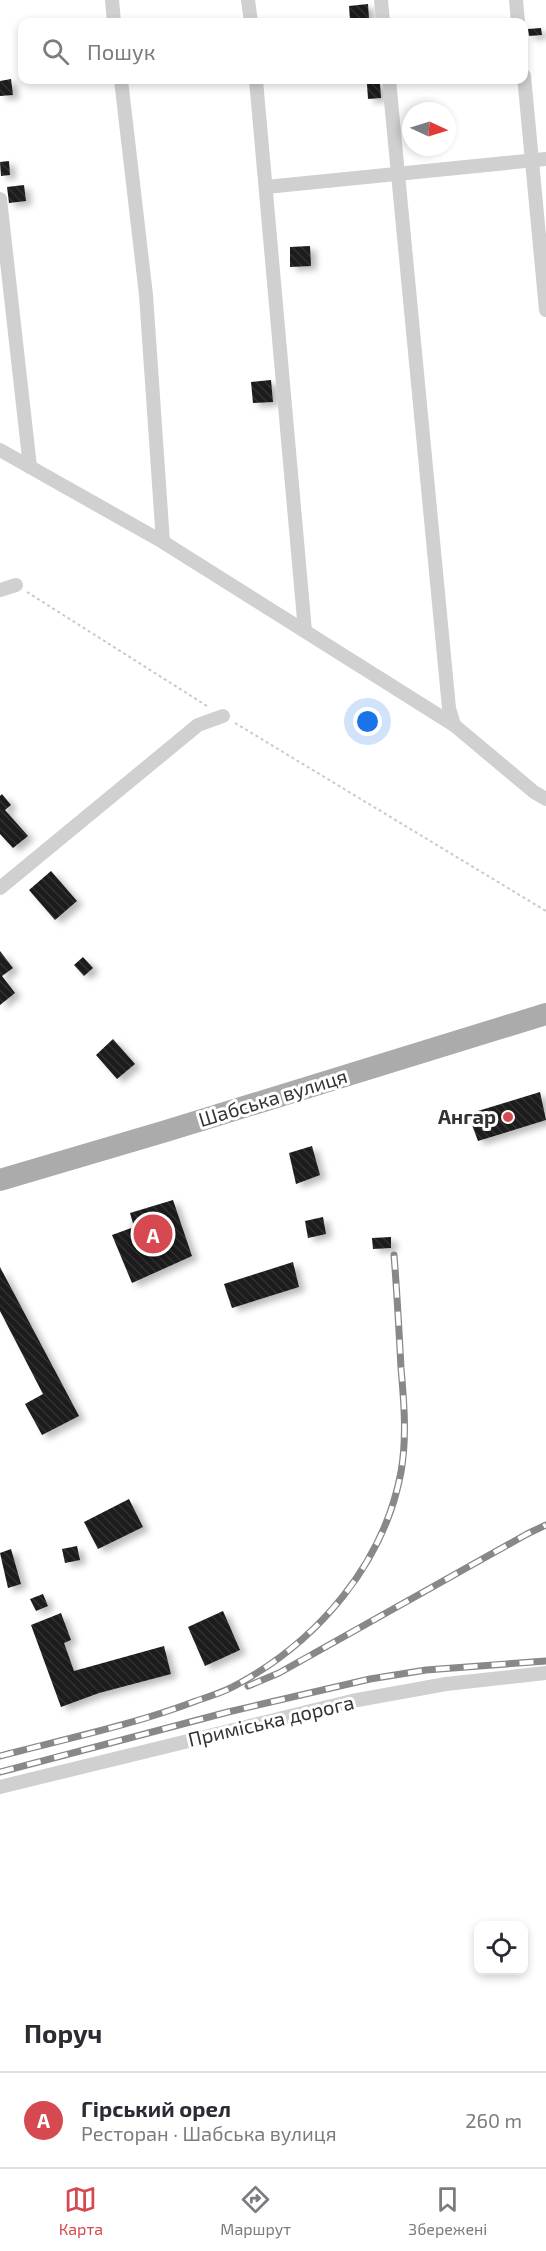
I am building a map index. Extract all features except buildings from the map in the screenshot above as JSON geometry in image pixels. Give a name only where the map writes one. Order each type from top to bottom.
[{"type":"main road","name":"Шабська вулиця","points":[[0,1180],[546,1014]]},
{"type":"street","points":[[112,0],[114,18]]},
{"type":"street","points":[[248,0],[250,18]]},
{"type":"street","points":[[381,0],[383,18]]},
{"type":"street","points":[[516,0],[518,18]]},
{"type":"street","points":[[121,84],[146,295],[163,542]]},
{"type":"street","points":[[256,84],[305,631]]},
{"type":"street","points":[[389,84],[447,684],[454,724]]},
{"type":"street","points":[[525,84],[546,310]]},
{"type":"street","points":[[266,187],[546,159]]},
{"type":"street","points":[[0,199],[30,467]]},
{"type":"street","points":[[0,450],[163,542],[454,724],[534,792],[546,799]]},
{"type":"street","points":[[0,590],[16,585]]},
{"type":"street","points":[[0,888],[198,725],[223,716]]},
{"type":"street","name":"Приміська дорога","points":[[0,1787],[352,1701],[446,1684],[546,1673]]},
{"type":"path","points":[[16,585],[223,716],[546,911]]},
{"type":"railway","points":[[0,1756],[172,1710],[228,1689],[268,1666],[295,1645],[321,1622],[343,1596],[380,1537],[401,1472],[404,1420],[394,1255]]},
{"type":"railway","points":[[248,1686],[279,1673],[546,1525]]},
{"type":"railway","points":[[0,1772],[228,1712],[370,1679],[426,1670],[546,1661]]},
{"type":"place","name":"Ангар","points":[[508,1117]]},
{"type":"place","name":"Гірський орел","points":[[153,1234]]}]
